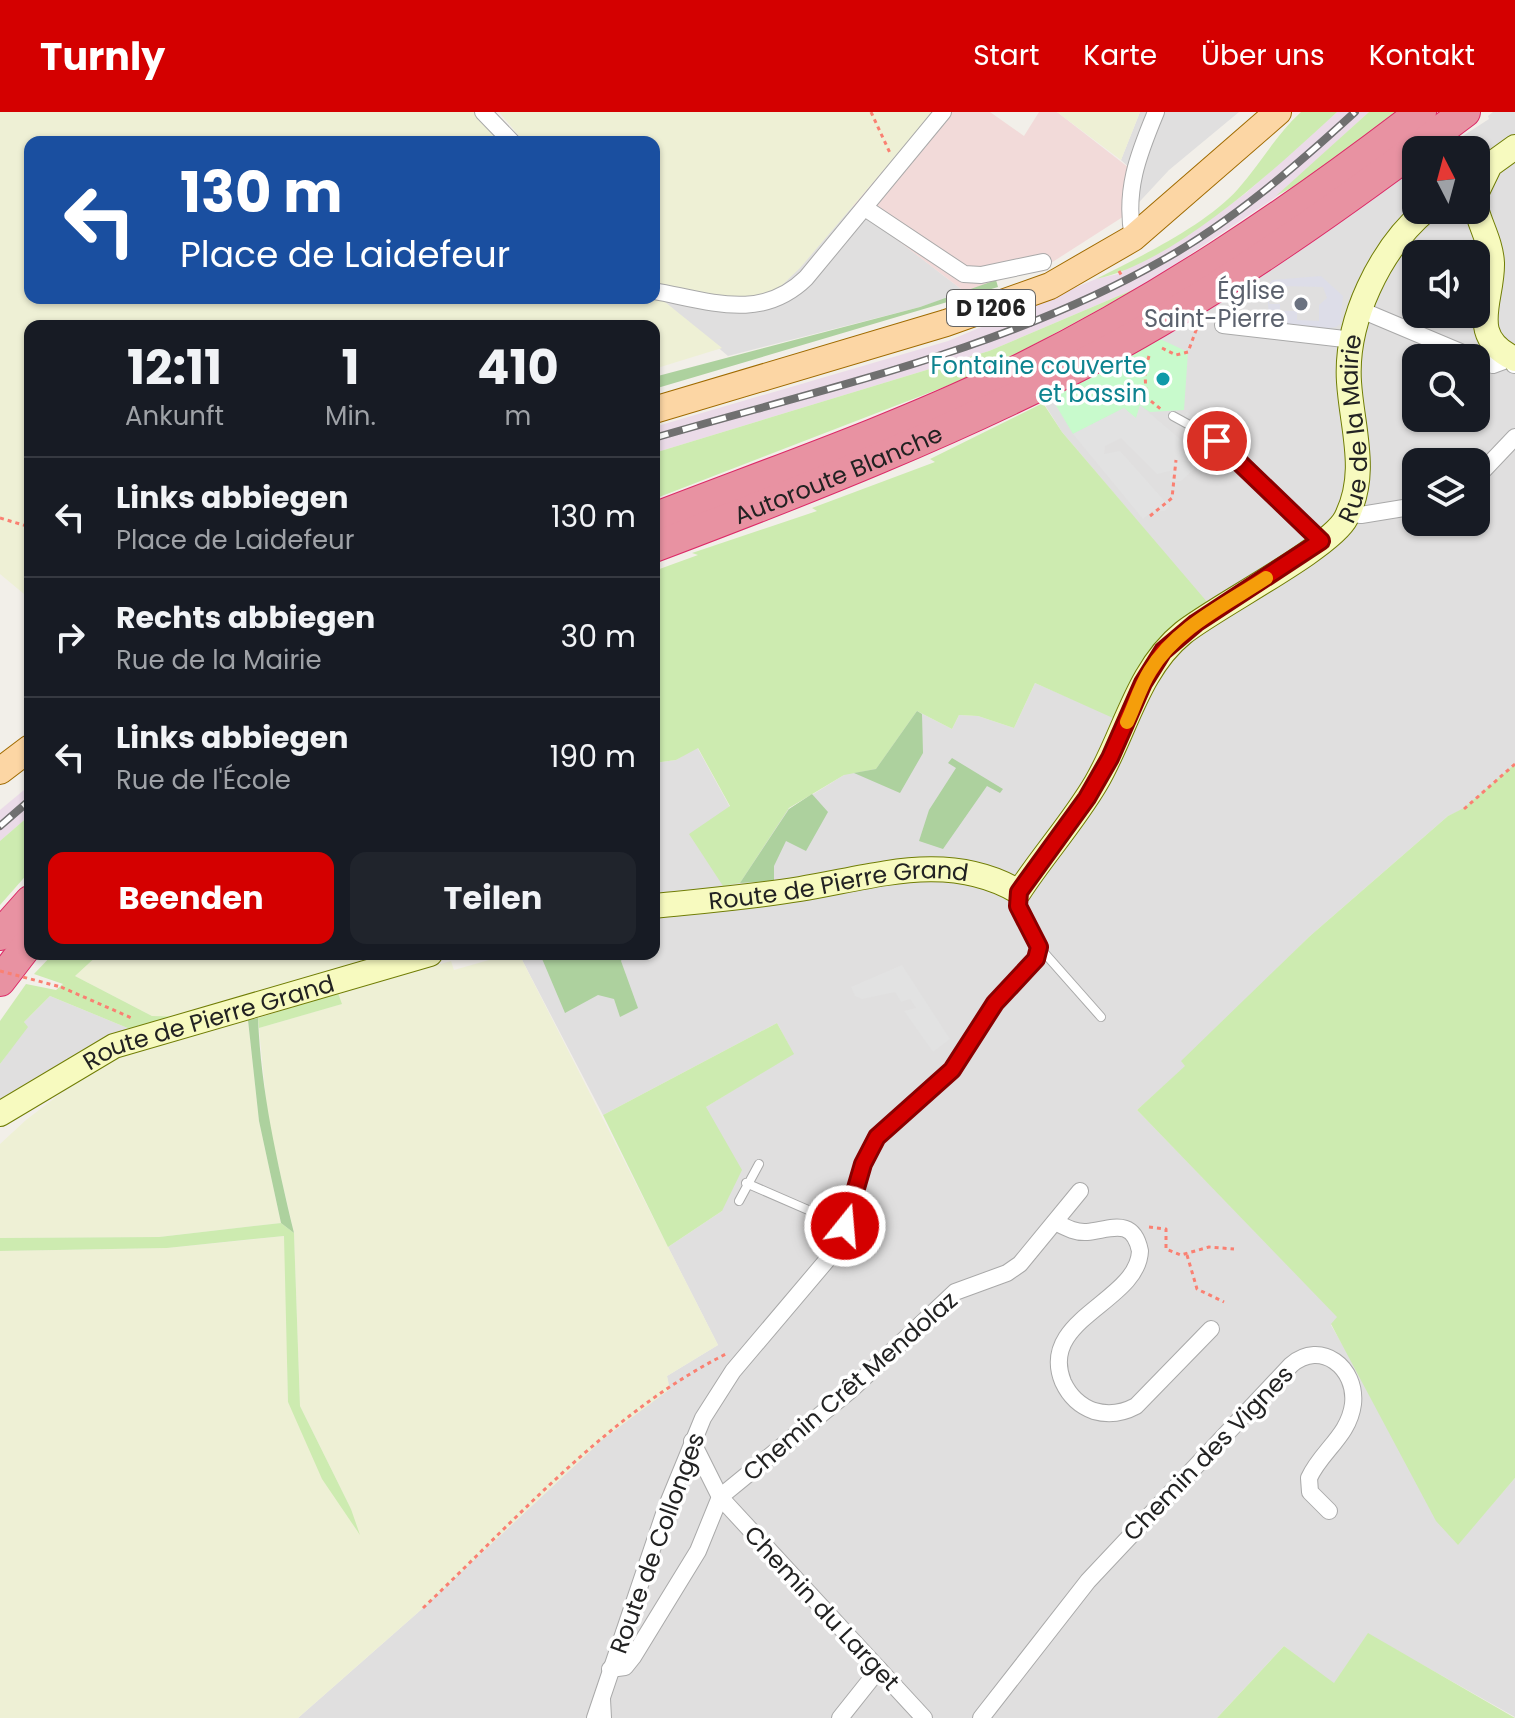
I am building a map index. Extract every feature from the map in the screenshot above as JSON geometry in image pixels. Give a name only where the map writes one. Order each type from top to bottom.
[{"type":"highway","name":"Autoroute Blanche","points":[[660,516],[954,399],[1082,337],[1215,259],[1421,112]]},
{"type":"highway","name":"Autoroute Blanche","points":[[660,545],[890,455],[1100,354],[1280,244],[1465,112]]},
{"type":"highway","points":[[0,935],[24,908]]},
{"type":"highway","points":[[0,981],[24,950]]},
{"type":"main road","name":"D 1206","points":[[660,408],[999,305],[1050,286],[1133,238],[1278,112]]},
{"type":"main road","points":[[0,771],[24,753]]},
{"type":"street","points":[[483,112],[506,136]]},
{"type":"street","points":[[660,292],[746,306],[769,303],[797,286],[943,112]]},
{"type":"street","points":[[1133,238],[1129,213],[1131,179],[1156,112]]},
{"type":"street","points":[[1490,165],[1515,147]]},
{"type":"street","points":[[865,208],[964,274],[981,275],[1043,262]]},
{"type":"street","name":"Rue de la Mairie","points":[[1019,892],[1087,798],[1110,758],[1143,683],[1163,651],[1196,623],[1321,541],[1338,528],[1348,513],[1358,482],[1357,430],[1349,381],[1353,340],[1361,310],[1384,261],[1415,224]]},
{"type":"street","points":[[1481,224],[1492,263],[1484,306],[1486,325],[1493,342],[1514,362]]},
{"type":"street","points":[[1361,310],[1442,344]]},
{"type":"street","points":[[1223,325],[1353,340]]},
{"type":"street","points":[[1490,364],[1514,362]]},
{"type":"street","points":[[1204,433],[1229,452],[1321,541]]},
{"type":"street","points":[[1490,463],[1515,437]]},
{"type":"street","points":[[1348,513],[1361,515],[1402,508]]},
{"type":"street","name":"Route de Pierre Grand","points":[[660,905],[801,889],[869,874],[906,871],[977,872],[1019,892]]},
{"type":"street","points":[[1019,892],[1018,906],[1038,951]]},
{"type":"street","name":"Route de Collonges","points":[[595,1718],[692,1441],[733,1371],[827,1260],[845,1226],[863,1164],[877,1137],[952,1070],[995,1003],[1038,951]]},
{"type":"street","name":"Route de Pierre Grand","points":[[0,1114],[98,1054],[410,960]]},
{"type":"street","name":"Chemin Crêt Mendolaz","points":[[720,1497],[852,1389],[955,1292],[1014,1269],[1080,1191]]},
{"type":"street","points":[[1055,1222],[1077,1231],[1108,1226],[1123,1228],[1136,1239],[1140,1251],[1134,1272],[1077,1325],[1062,1346],[1062,1379],[1079,1403],[1105,1413],[1122,1412],[1136,1406],[1211,1329]]},
{"type":"street","name":"Chemin des Vignes","points":[[981,1718],[1088,1581],[1291,1365],[1310,1353],[1327,1355],[1338,1363],[1353,1392],[1349,1419],[1309,1478],[1310,1492],[1329,1511]]},
{"type":"street","name":"Chemin du Larget","points":[[692,1441],[720,1497],[924,1718]]},
{"type":"street","name":"Chemin du Larget","points":[[608,1676],[625,1667],[633,1657],[698,1551],[720,1497]]},
{"type":"street","points":[[840,1718],[879,1669]]},
{"type":"lane","points":[[1173,416],[1204,433]]},
{"type":"lane","points":[[1038,951],[1101,1017]]},
{"type":"lane","points":[[739,1201],[746,1183],[759,1164]]},
{"type":"lane","points":[[746,1183],[845,1226]]},
{"type":"lane","points":[[607,1718],[608,1676]]},
{"type":"path","points":[[871,112],[897,168]]},
{"type":"path","points":[[1110,253],[1131,292]]},
{"type":"path","points":[[1173,416],[1154,406],[1146,397],[1145,370],[1152,344],[1176,355],[1188,352],[1200,321],[1223,325]]},
{"type":"path","points":[[1150,516],[1172,498],[1176,460]]},
{"type":"path","points":[[0,518],[24,525]]},
{"type":"path","points":[[1464,809],[1515,764]]},
{"type":"path","points":[[0,971],[61,987],[130,1016],[150,1036]]},
{"type":"path","points":[[1161,1229],[1166,1229],[1166,1249],[1187,1255],[1209,1247],[1234,1249]]},
{"type":"path","points":[[1187,1255],[1197,1289],[1224,1302]]},
{"type":"path","points":[[423,1608],[603,1439],[684,1379],[727,1353]]},
{"type":"shaded area","points":[[933,112],[990,112],[1024,136],[1039,112],[1057,112],[1133,171],[1129,213],[1040,270],[996,280],[965,292],[853,206]]},
{"type":"shaded area","points":[[1140,112],[1239,112],[1169,170],[1129,213],[1133,171],[1121,160]]},
{"type":"shaded area","points":[[1337,112],[1369,112],[1276,197],[1144,285],[989,351],[660,451],[660,425],[948,341],[1096,279],[1118,274],[1198,228],[1246,193]]},
{"type":"shaded area","points":[[1493,112],[1515,112],[1515,764],[1464,809],[1448,816],[1310,936],[1182,1062],[1186,1066],[1137,1110],[1338,1317],[1331,1325],[1458,1544],[1515,1478],[1515,1717],[1368,1634],[1334,1684],[1284,1646],[1217,1718],[298,1718],[423,1608],[603,1439],[669,1389],[667,1376],[718,1345],[668,1247],[722,1211],[706,1107],[793,1053],[777,1023],[603,1115],[522,960],[660,960],[660,762],[676,760],[697,747],[730,807],[789,809],[844,775],[917,711],[952,729],[959,715],[978,716],[1014,728],[1035,683],[1113,717],[1134,668],[1164,633],[1207,603],[1062,432],[1043,402],[1016,412],[1402,175],[1402,224],[1490,224],[1490,136],[1463,136],[1489,119]]},
{"type":"shaded area","points":[[853,206],[965,292],[920,307],[728,356],[660,298],[660,286],[735,298],[777,290]]},
{"type":"shaded area","points":[[1321,276],[1343,296],[1340,324],[1324,329],[1274,324],[1269,318],[1267,287],[1272,280]],"holes":[[[1280,286],[1323,287],[1327,298],[1319,305],[1319,321],[1297,320],[1297,311],[1280,311],[1280,304],[1269,304],[1269,294],[1280,293]]]},
{"type":"shaded area","points":[[1140,405],[1186,444],[1192,432],[1179,425],[1187,412],[1228,441],[1279,495],[1270,506],[1205,444],[1208,456],[1181,481],[1170,481],[1170,471],[1157,474],[1121,438],[1105,446],[1104,454],[1120,451],[1169,506],[1165,511],[1152,511],[1143,519],[1073,434],[1124,408],[1136,418]]},
{"type":"shaded area","points":[[24,790],[24,820],[0,841],[0,810]]},
{"type":"shaded area","points":[[902,965],[950,1039],[933,1052],[904,1011],[916,1008],[910,999],[901,1002],[895,992],[862,999],[855,996],[851,987]]},
{"type":"shaded area","points":[[50,996],[130,1029],[131,1035],[0,1106],[0,1064],[27,1027],[24,1022]]},
{"type":"green space","points":[[0,112],[477,112],[500,136],[24,136],[24,304],[660,304],[660,298],[722,348],[660,367],[660,320],[24,320],[24,594],[0,574]]},
{"type":"green space","points":[[499,112],[933,112],[800,268],[777,290],[766,296],[735,298],[660,286],[660,136],[519,136]]},
{"type":"green space","points":[[1057,112],[1140,112],[1121,160]]},
{"type":"green space","points":[[1301,112],[1337,112],[1255,185],[1192,233],[1127,269],[1096,279],[1172,239],[1225,202]]},
{"type":"green space","points":[[1369,112],[1400,112],[1313,176],[1276,196]]},
{"type":"green space","points":[[996,280],[998,287],[660,387],[660,375],[920,307]]},
{"type":"green space","points":[[1144,285],[983,372],[660,497],[660,451],[989,351]]},
{"type":"green space","points":[[1160,339],[1188,352],[1184,410],[1150,412],[1140,406],[1136,419],[1124,408],[1073,434],[1051,397]]},
{"type":"green space","points":[[1043,403],[1062,432],[1208,603],[1174,628],[1150,652],[1131,680],[1113,718],[1035,683],[1014,728],[978,716],[959,715],[952,729],[917,711],[876,769],[844,775],[789,808],[740,883],[723,886],[689,834],[730,806],[698,748],[676,760],[660,762],[660,569],[698,555],[692,553],[817,511],[812,508],[935,462],[930,459]]},
{"type":"green space","points":[[917,711],[922,714],[923,753],[900,793],[854,773],[876,769]]},
{"type":"green space","points":[[952,758],[1003,789],[1000,793],[987,786],[943,849],[919,841],[929,810],[956,768],[948,763]]},
{"type":"green space","points":[[1515,764],[1515,1478],[1458,1545],[1436,1521],[1331,1324],[1337,1317],[1137,1110],[1185,1066],[1181,1061],[1310,936],[1448,816],[1464,808]]},
{"type":"green space","points":[[812,794],[828,812],[806,851],[786,841],[774,866],[774,881],[740,883],[789,809]]},
{"type":"green space","points":[[24,820],[24,878],[0,905],[0,841]]},
{"type":"green space","points":[[47,960],[92,960],[75,976],[152,1016],[185,1017],[130,1029],[50,996],[24,1022],[28,1027],[0,1064],[0,1021],[26,984],[56,990],[63,984],[34,974]]},
{"type":"green space","points":[[92,960],[369,960],[185,1017],[152,1016],[75,976]]},
{"type":"green space","points":[[489,960],[522,960],[718,1345],[667,1376],[670,1389],[603,1439],[423,1608],[298,1718],[0,1718],[0,1251],[167,1248],[285,1236],[288,1402],[358,1533],[351,1509],[300,1406],[294,1233],[268,1121],[259,1028],[341,1004],[338,993],[451,961],[454,970]]},
{"type":"green space","points":[[543,960],[621,960],[638,1008],[620,1017],[614,999],[598,995],[565,1013]]},
{"type":"green space","points":[[338,993],[342,1004],[259,1028],[258,1018]]},
{"type":"green space","points":[[258,1018],[266,1100],[294,1233],[281,1223],[259,1121],[248,1020]]},
{"type":"green space","points":[[248,1020],[259,1121],[281,1223],[159,1237],[0,1238],[0,1144],[26,1120],[77,1081],[108,1063],[139,1050]]},
{"type":"green space","points":[[777,1023],[794,1054],[706,1107],[742,1170],[722,1211],[668,1247],[603,1115]]},
{"type":"green space","points":[[281,1223],[294,1233],[300,1406],[351,1509],[360,1535],[322,1479],[288,1402],[284,1236],[167,1248],[0,1251],[0,1238],[159,1237]]},
{"type":"green space","points":[[1368,1633],[1515,1718],[1217,1718],[1284,1646],[1334,1683]]},
{"type":"railway","points":[[660,436],[914,364],[1042,318],[1103,291],[1163,260],[1214,228],[1287,172],[1355,112]]},
{"type":"railway","points":[[0,826],[24,805]]},
{"type":"slow traffic","points":[[1127,722],[1143,683],[1163,651],[1196,623],[1266,578]]},
{"type":"place","name":"Église Saint-Pierre","points":[[1301,304]]},
{"type":"place","name":"Fontaine couverte et bassin","points":[[1163,379]]},
{"type":"route","points":[[845,1226],[863,1164],[877,1137],[952,1070],[963,1048],[995,1003],[1036,959],[1039,947],[1018,906],[1019,892],[1098,780],[1157,659],[1196,623],[1321,541],[1217,441]]}]
